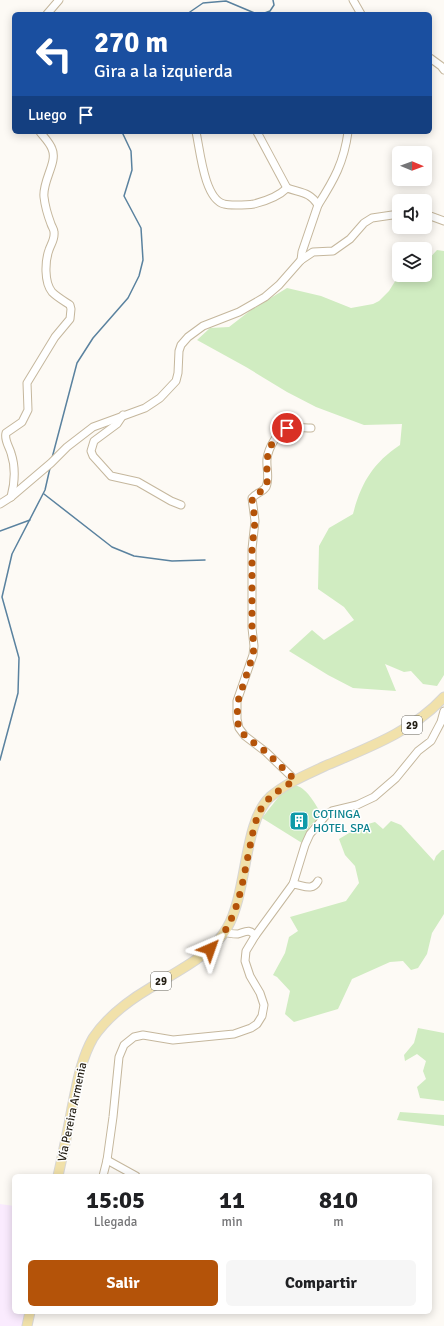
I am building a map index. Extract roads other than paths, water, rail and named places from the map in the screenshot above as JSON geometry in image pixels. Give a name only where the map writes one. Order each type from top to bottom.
[{"type":"main road","name":"Vía Pereira Armenia","points":[[58,1174],[81,1068],[89,1047],[98,1032],[123,1006],[203,954],[215,944],[225,932],[234,915],[239,901],[252,834],[259,813],[270,797],[295,780],[397,734],[420,720],[443,698]]},
{"type":"main road","points":[[27,1326],[30,1314]]},
{"type":"street","points":[[49,12],[59,0]]},
{"type":"street","points":[[353,0],[360,12]]},
{"type":"street","points":[[432,59],[444,70]]},
{"type":"street","points":[[11,498],[15,481],[13,461],[5,437],[6,433],[22,422],[28,410],[27,382],[54,336],[68,322],[72,314],[70,305],[55,295],[48,284],[46,262],[54,238],[54,232],[47,211],[44,198],[44,189],[45,181],[54,159],[52,148],[42,134]]},
{"type":"street","points":[[196,134],[206,179],[211,193],[217,200],[224,204],[248,206],[283,193],[287,188]]},
{"type":"street","points":[[258,134],[287,188],[309,195],[314,198],[318,205]]},
{"type":"street","points":[[301,260],[302,252],[318,205],[334,178],[344,156],[348,134]]},
{"type":"street","points":[[0,504],[3,504],[11,498],[93,426],[145,408],[160,398],[176,381],[178,373],[178,351],[188,337],[203,326],[239,312],[265,297],[279,285],[301,260],[313,252],[333,251],[350,239],[364,223],[372,218],[392,215]]},
{"type":"street","points":[[432,217],[444,221]]},
{"type":"street","points":[[123,415],[117,424],[94,441],[91,451],[93,456],[110,476],[138,482],[171,501],[181,504]]},
{"type":"street","points":[[295,780],[266,752],[245,736],[239,728],[236,711],[253,655],[254,646],[252,628],[252,549],[255,521],[252,498],[264,490],[267,484],[267,459],[271,445],[277,435],[287,428],[310,428]]},
{"type":"street","points":[[104,1174],[107,1160],[118,1078],[119,1056],[124,1045],[134,1037],[143,1035],[173,1040],[234,1034],[251,1028],[257,1024],[262,1016],[264,1005],[260,993],[250,976],[245,961],[246,951],[255,936],[293,884],[310,834],[332,811],[357,805],[374,797],[396,778],[418,751],[431,741],[441,722],[444,711],[443,698]]},
{"type":"street","points":[[293,884],[309,888],[315,885],[318,881]]},
{"type":"street","points":[[225,932],[233,934],[251,931],[255,936]]},
{"type":"street","points":[[107,1160],[132,1174]]},
{"type":"waterway","points":[[267,12],[270,11],[274,5],[273,0]]},
{"type":"waterway","points":[[190,12],[203,3],[226,1],[252,12]]},
{"type":"waterway","points":[[52,458],[77,363],[93,338],[128,298],[139,276],[143,260],[141,228],[124,196],[132,170],[131,151],[123,134]]},
{"type":"waterway","points":[[0,760],[18,693],[19,658],[2,597],[12,554],[45,490],[50,468]]},
{"type":"waterway","points":[[44,494],[112,547],[134,556],[172,561],[205,560]]},
{"type":"waterway","points":[[0,531],[30,520]]},
{"type":"place","name":"COTINGA HOTEL SPA","points":[[299,821]]}]
